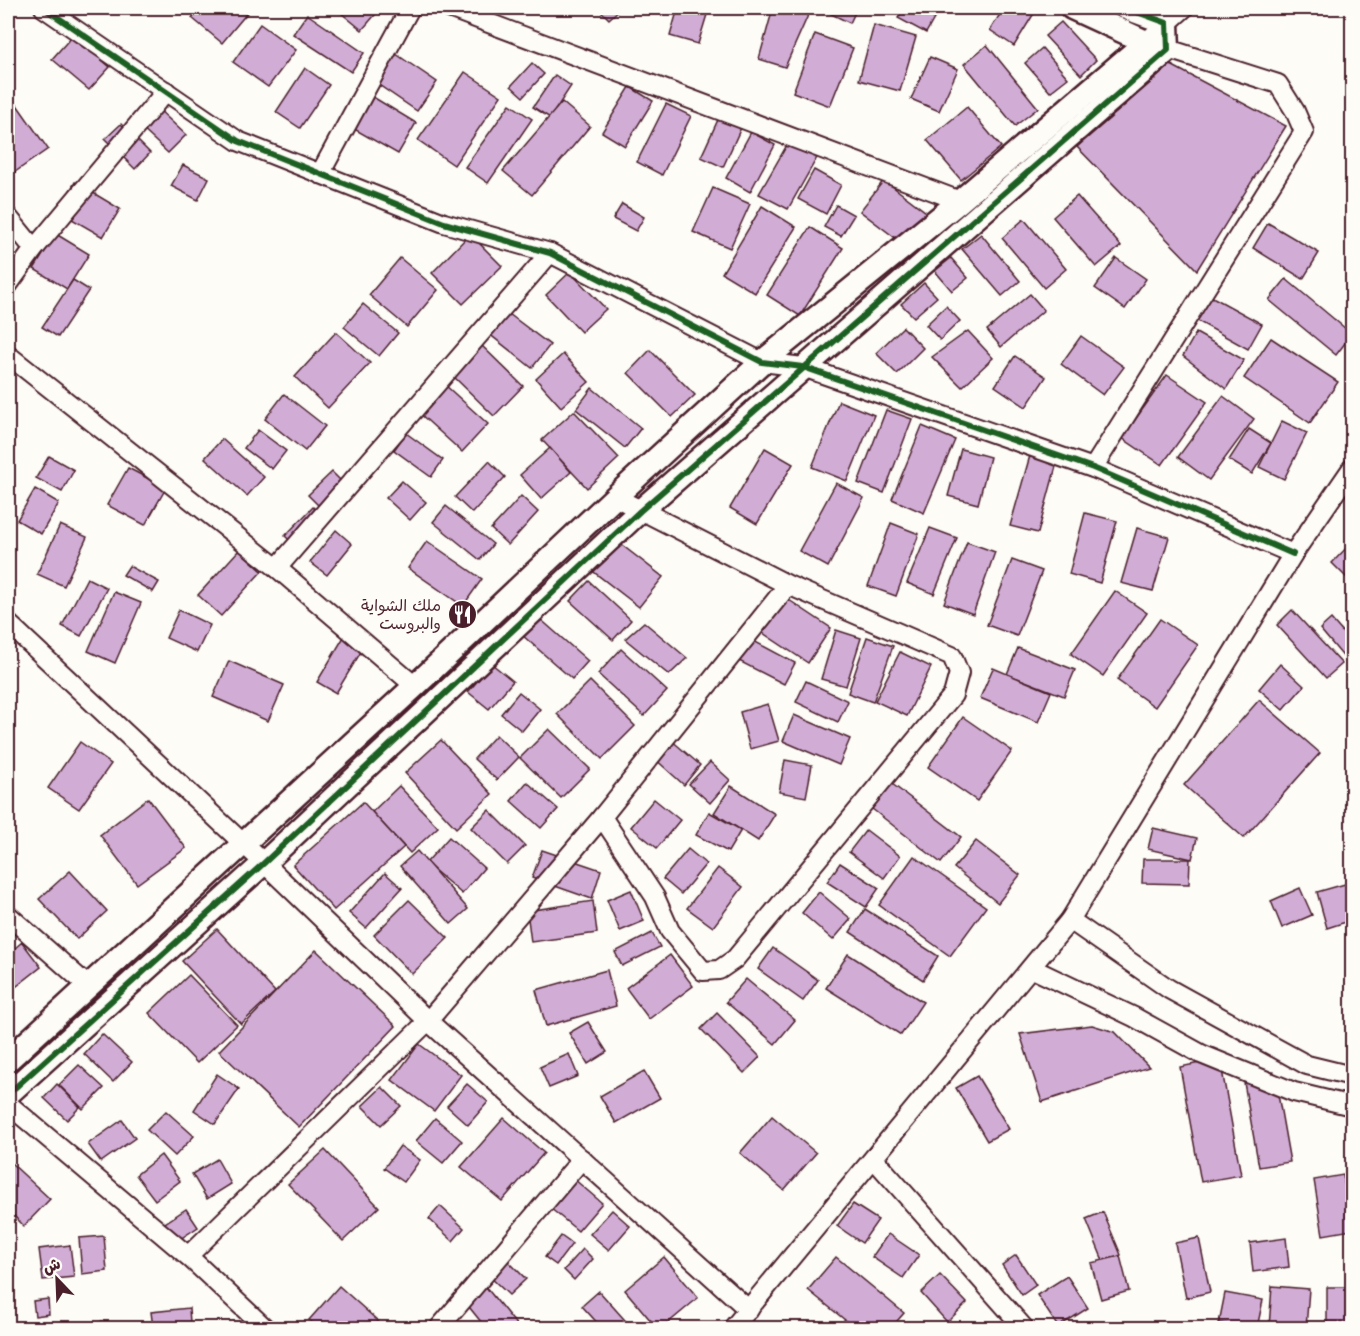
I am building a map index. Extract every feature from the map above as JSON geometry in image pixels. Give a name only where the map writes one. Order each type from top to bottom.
[{"type":"street","points":[[44,8],[238,141],[444,223],[550,253],[762,362],[803,367],[1093,468],[1293,554]]},
{"type":"street","points":[[320,174],[410,8]]},
{"type":"street","points":[[449,8],[960,201]]},
{"type":"street","points":[[1072,8],[1146,42],[1278,84],[1295,111],[1304,132],[1093,468]]},
{"type":"street","points":[[1126,8],[1167,24]]},
{"type":"street","points":[[8,1060],[415,686],[762,362],[960,201],[1184,8]]},
{"type":"street","points":[[1167,24],[1168,50]]},
{"type":"street","points":[[8,1094],[264,863],[640,511],[1168,50]]},
{"type":"street","points":[[8,285],[34,249],[166,91]]},
{"type":"street","points":[[8,217],[34,249]]},
{"type":"street","points":[[277,568],[550,253]]},
{"type":"street","points":[[8,355],[277,568],[415,686]]},
{"type":"street","points":[[733,1329],[1070,920],[1293,554],[1353,468]]},
{"type":"street","points":[[602,817],[655,897],[670,931],[703,971],[719,970],[735,959],[953,695],[959,673],[952,656],[788,585],[615,497]]},
{"type":"street","points":[[188,1256],[428,1021],[602,817],[788,585]]},
{"type":"street","points":[[8,624],[243,843],[428,1021],[749,1310]]},
{"type":"street","points":[[8,915],[88,986]]},
{"type":"street","points":[[1070,920],[1189,1000],[1307,1065],[1353,1076]]},
{"type":"street","points":[[1031,968],[1134,1017],[1201,1054],[1294,1092],[1353,1106]]},
{"type":"street","points":[[8,1104],[188,1256],[266,1329]]},
{"type":"street","points":[[439,1329],[582,1159]]},
{"type":"street","points":[[874,1159],[1024,1329]]},
{"type":"building","points":[[200,8],[241,8],[247,13],[222,43],[192,18]]},
{"type":"building","points":[[335,8],[381,8],[362,30]]},
{"type":"building","points":[[598,8],[621,8],[609,19]]},
{"type":"building","points":[[678,8],[709,8],[698,44],[670,36]]},
{"type":"building","points":[[773,8],[789,8],[809,13],[785,67],[759,59]]},
{"type":"building","points":[[819,8],[857,8],[850,23]]},
{"type":"building","points":[[904,8],[940,8],[926,33],[898,18]]},
{"type":"building","points":[[1004,8],[1036,10],[1014,46],[990,30]]},
{"type":"building","points":[[307,14],[364,53],[351,72],[293,34]]},
{"type":"building","points":[[1061,22],[1096,60],[1081,75],[1045,36]]},
{"type":"building","points":[[260,24],[296,50],[268,87],[233,62]]},
{"type":"building","points":[[874,25],[916,37],[900,91],[859,80]]},
{"type":"building","points":[[815,34],[853,48],[830,106],[793,92]]},
{"type":"building","points":[[73,35],[110,67],[89,90],[52,59]]},
{"type":"building","points":[[987,45],[1038,108],[1015,126],[964,64]]},
{"type":"building","points":[[1042,48],[1068,78],[1050,92],[1025,63]]},
{"type":"building","points":[[396,54],[437,82],[417,111],[376,83]]},
{"type":"building","points":[[930,57],[958,69],[939,111],[911,99]]},
{"type":"building","points":[[532,63],[544,74],[523,97],[511,86]]},
{"type":"building","points":[[1171,65],[1286,126],[1197,270],[1077,147]]},
{"type":"building","points":[[305,68],[329,85],[300,128],[276,112]]},
{"type":"building","points":[[465,72],[501,96],[454,165],[418,140]]},
{"type":"building","points":[[555,75],[571,86],[550,118],[533,107]]},
{"type":"building","points":[[630,87],[653,101],[625,146],[602,132]]},
{"type":"building","points":[[368,94],[416,123],[398,154],[349,126]]},
{"type":"building","points":[[15,102],[48,149],[15,172],[8,162],[8,107]]},
{"type":"building","points":[[562,102],[590,126],[532,195],[503,171]]},
{"type":"building","points":[[510,104],[532,119],[488,183],[465,167]]},
{"type":"building","points":[[666,104],[691,116],[662,175],[637,162]]},
{"type":"building","points":[[156,107],[186,135],[168,153],[138,125]]},
{"type":"building","points":[[967,107],[1001,147],[961,180],[927,140]]},
{"type":"building","points":[[722,111],[744,121],[723,167],[701,157]]},
{"type":"building","points":[[121,124],[150,153],[135,169],[105,139]]},
{"type":"building","points":[[751,132],[775,145],[750,192],[726,178]]},
{"type":"building","points":[[791,138],[819,154],[788,209],[759,194]]},
{"type":"building","points":[[183,165],[209,178],[198,200],[171,186]]},
{"type":"building","points":[[814,170],[841,185],[826,214],[798,199]]},
{"type":"building","points":[[884,180],[926,212],[902,243],[860,211]]},
{"type":"building","points":[[75,182],[120,209],[103,237],[58,211]]},
{"type":"building","points":[[713,188],[750,204],[730,248],[693,232]]},
{"type":"building","points":[[1077,196],[1121,246],[1096,267],[1053,217]]},
{"type":"building","points":[[622,204],[644,217],[636,231],[613,219]]},
{"type":"building","points":[[836,205],[854,215],[841,236],[824,227]]},
{"type":"building","points":[[762,206],[796,227],[755,293],[722,273]]},
{"type":"building","points":[[1024,219],[1066,269],[1044,288],[1002,238]]},
{"type":"building","points":[[1268,223],[1319,253],[1303,279],[1253,248]]},
{"type":"building","points":[[810,227],[843,248],[800,316],[767,295]]},
{"type":"building","points":[[56,234],[89,254],[67,289],[34,269]]},
{"type":"building","points":[[470,234],[502,266],[463,304],[432,273]]},
{"type":"building","points":[[981,234],[1020,281],[1002,296],[962,249]]},
{"type":"building","points":[[400,258],[438,290],[407,327],[369,295]]},
{"type":"building","points":[[951,258],[968,278],[952,291],[935,271]]},
{"type":"building","points":[[1116,258],[1146,279],[1125,309],[1095,288]]},
{"type":"building","points":[[570,272],[606,309],[581,332],[546,295]]},
{"type":"building","points":[[1286,279],[1352,334],[1336,355],[1269,300]]},
{"type":"building","points":[[73,280],[89,290],[58,337],[42,327]]},
{"type":"building","points":[[924,283],[937,297],[914,317],[901,304]]},
{"type":"building","points":[[1205,293],[1262,324],[1248,349],[1192,318]]},
{"type":"building","points":[[1030,294],[1044,310],[1001,347],[987,330]]},
{"type":"building","points":[[363,304],[398,333],[379,356],[344,327]]},
{"type":"building","points":[[946,306],[960,321],[940,340],[926,325]]},
{"type":"building","points":[[505,311],[550,345],[532,368],[488,333]]},
{"type":"building","points":[[903,327],[923,348],[897,374],[876,353]]},
{"type":"building","points":[[968,331],[993,358],[962,387],[932,357]]},
{"type":"building","points":[[336,332],[370,363],[328,408],[295,377]]},
{"type":"building","points":[[1196,333],[1244,360],[1226,389],[1183,356]]},
{"type":"building","points":[[1081,336],[1124,367],[1103,395],[1061,364]]},
{"type":"building","points":[[1271,338],[1338,382],[1310,423],[1244,378]]},
{"type":"building","points":[[479,343],[523,386],[494,416],[450,373]]},
{"type":"building","points":[[650,350],[695,395],[672,417],[628,373]]},
{"type":"building","points":[[563,354],[589,382],[561,407],[536,379]]},
{"type":"building","points":[[1015,356],[1046,377],[1026,407],[995,386]]},
{"type":"building","points":[[1167,375],[1207,402],[1162,465],[1122,438]]},
{"type":"building","points":[[444,384],[488,424],[462,452],[418,412]]},
{"type":"building","points":[[592,388],[641,428],[625,448],[576,409]]},
{"type":"building","points":[[284,394],[325,426],[305,451],[265,419]]},
{"type":"building","points":[[1223,396],[1254,419],[1209,480],[1178,457]]},
{"type":"building","points":[[839,401],[874,415],[847,481],[812,467]]},
{"type":"building","points":[[886,410],[912,419],[884,493],[858,483]]},
{"type":"building","points":[[574,411],[619,458],[587,488],[542,440]]},
{"type":"building","points":[[1282,421],[1307,433],[1284,479],[1259,467]]},
{"type":"building","points":[[922,426],[955,440],[924,513],[892,499]]},
{"type":"building","points":[[1249,429],[1271,443],[1252,474],[1229,460]]},
{"type":"building","points":[[258,430],[286,451],[272,469],[244,448]]},
{"type":"building","points":[[406,433],[443,460],[431,477],[394,450]]},
{"type":"building","points":[[222,439],[264,477],[247,496],[205,458]]},
{"type":"building","points":[[550,448],[571,472],[541,499],[520,475]]},
{"type":"building","points":[[765,448],[793,464],[757,524],[730,508]]},
{"type":"building","points":[[961,449],[990,457],[978,504],[948,496]]},
{"type":"building","points":[[1031,452],[1058,459],[1038,533],[1010,526]]},
{"type":"building","points":[[49,456],[74,470],[62,492],[36,478]]},
{"type":"building","points":[[489,461],[505,477],[472,513],[455,497]]},
{"type":"building","points":[[128,468],[166,488],[145,525],[107,505]]},
{"type":"building","points":[[332,472],[350,490],[326,513],[308,495]]},
{"type":"building","points":[[402,481],[426,502],[410,520],[386,498]]},
{"type":"building","points":[[836,483],[864,498],[828,567],[799,551]]},
{"type":"building","points":[[35,489],[59,503],[41,534],[17,520]]},
{"type":"building","points":[[521,496],[538,512],[508,545],[491,529]]},
{"type":"building","points":[[446,506],[493,544],[480,560],[433,522]]},
{"type":"building","points":[[313,507],[329,522],[301,551],[285,536]]},
{"type":"building","points":[[1085,513],[1117,521],[1100,583],[1069,574]]},
{"type":"building","points":[[891,523],[919,534],[896,596],[868,586]]},
{"type":"building","points":[[60,525],[87,537],[64,586],[37,574]]},
{"type":"building","points":[[930,528],[957,538],[934,594],[907,583]]},
{"type":"building","points":[[1137,528],[1169,537],[1153,591],[1121,583]]},
{"type":"building","points":[[336,530],[352,544],[327,575],[310,562]]},
{"type":"building","points":[[614,539],[663,577],[639,607],[590,569]]},
{"type":"building","points":[[427,541],[482,579],[463,606],[408,568]]},
{"type":"building","points":[[967,542],[995,552],[973,614],[944,603]]},
{"type":"building","points":[[1352,542],[1352,583],[1332,563]]},
{"type":"building","points":[[239,550],[262,571],[221,616],[198,595]]},
{"type":"building","points":[[1012,560],[1042,571],[1017,636],[987,625]]},
{"type":"building","points":[[129,566],[159,582],[153,592],[123,575]]},
{"type":"building","points":[[87,578],[107,588],[81,636],[62,626]]},
{"type":"building","points":[[589,581],[631,620],[613,640],[570,601]]},
{"type":"building","points":[[1115,591],[1147,613],[1103,676],[1071,654]]},
{"type":"building","points":[[114,592],[141,603],[115,663],[88,651]]},
{"type":"building","points":[[783,596],[831,628],[808,663],[760,631]]},
{"type":"building","points":[[179,610],[210,625],[197,652],[166,638]]},
{"type":"building","points":[[1292,610],[1342,664],[1326,678],[1277,625]]},
{"type":"building","points":[[538,617],[588,661],[572,679],[522,635]]},
{"type":"building","points":[[1160,619],[1198,645],[1155,707],[1117,680]]},
{"type":"building","points":[[1331,619],[1352,643],[1352,667],[1320,629]]},
{"type":"building","points":[[644,622],[687,658],[669,675],[625,639]]},
{"type":"building","points":[[836,630],[861,638],[846,686],[821,679]]},
{"type":"building","points":[[345,635],[364,647],[336,693],[317,682]]},
{"type":"building","points":[[867,637],[893,646],[873,702],[848,693]]},
{"type":"building","points":[[748,638],[795,663],[784,684],[737,660]]},
{"type":"building","points":[[1018,648],[1075,670],[1064,696],[1007,674]]},
{"type":"building","points":[[621,649],[667,691],[644,716],[598,674]]},
{"type":"building","points":[[900,652],[931,667],[907,716],[875,701]]},
{"type":"building","points":[[229,661],[284,685],[268,721],[213,697]]},
{"type":"building","points":[[492,664],[513,681],[489,709],[468,692]]},
{"type":"building","points":[[1280,664],[1304,686],[1283,710],[1259,689]]},
{"type":"building","points":[[993,668],[1051,692],[1038,722],[980,698]]},
{"type":"building","points":[[590,681],[635,726],[602,759],[557,714]]},
{"type":"building","points":[[806,681],[848,701],[838,722],[796,702]]},
{"type":"building","points":[[519,692],[540,709],[522,731],[501,714]]},
{"type":"building","points":[[1259,700],[1320,753],[1244,838],[1184,785]]},
{"type":"building","points":[[768,704],[779,741],[750,749],[740,712]]},
{"type":"building","points":[[794,715],[850,739],[839,765],[783,741]]},
{"type":"building","points":[[963,717],[1012,751],[977,801],[928,767]]},
{"type":"building","points":[[549,729],[590,769],[561,798],[520,758]]},
{"type":"building","points":[[496,735],[519,757],[497,780],[474,759]]},
{"type":"building","points":[[670,739],[700,765],[684,785],[654,758]]},
{"type":"building","points":[[441,740],[492,794],[456,828],[405,773]]},
{"type":"building","points":[[80,742],[111,764],[79,809],[48,788]]},
{"type":"building","points":[[785,760],[812,765],[806,797],[779,792]]},
{"type":"building","points":[[710,762],[730,780],[710,803],[689,784]]},
{"type":"building","points":[[887,780],[961,837],[941,863],[867,805]]},
{"type":"building","points":[[527,782],[558,809],[541,828],[511,801]]},
{"type":"building","points":[[399,786],[438,827],[410,853],[372,812]]},
{"type":"building","points":[[731,786],[775,814],[758,841],[714,813]]},
{"type":"building","points":[[148,798],[186,848],[137,884],[100,835]]},
{"type":"building","points":[[654,799],[680,820],[657,848],[631,827]]},
{"type":"building","points":[[363,802],[404,847],[334,910],[293,865]]},
{"type":"building","points":[[489,810],[525,846],[507,864],[471,828]]},
{"type":"building","points":[[709,812],[741,830],[728,852],[696,835]]},
{"type":"building","points":[[1153,828],[1197,838],[1192,859],[1148,849]]},
{"type":"building","points":[[866,830],[900,856],[884,878],[849,852]]},
{"type":"building","points":[[449,837],[484,868],[462,894],[426,863]]},
{"type":"building","points":[[976,841],[1020,875],[998,903],[954,868]]},
{"type":"building","points":[[688,849],[706,864],[681,894],[663,879]]},
{"type":"building","points":[[542,850],[601,870],[592,899],[532,878]]},
{"type":"building","points":[[417,851],[468,909],[451,924],[400,866]]},
{"type":"building","points":[[914,856],[986,907],[950,956],[879,905]]},
{"type":"building","points":[[1143,859],[1190,859],[1189,884],[1142,883]]},
{"type":"building","points":[[840,863],[879,888],[866,907],[827,882]]},
{"type":"building","points":[[718,868],[743,887],[713,927],[687,908]]},
{"type":"building","points":[[70,871],[107,911],[77,939],[39,899]]},
{"type":"building","points":[[385,873],[402,888],[366,928],[349,913]]},
{"type":"building","points":[[1352,882],[1352,920],[1327,928],[1317,892]]},
{"type":"building","points":[[1300,888],[1312,915],[1282,928],[1271,901]]},
{"type":"building","points":[[631,890],[644,921],[620,931],[607,900]]},
{"type":"building","points":[[819,892],[851,919],[833,940],[802,913]]},
{"type":"building","points":[[409,900],[448,938],[412,974],[374,935]]},
{"type":"building","points":[[593,901],[597,933],[531,942],[527,911]]},
{"type":"building","points":[[865,909],[938,956],[923,980],[850,932]]},
{"type":"building","points":[[217,929],[275,992],[241,1024],[182,961]]},
{"type":"building","points":[[652,933],[660,947],[622,966],[615,952]]},
{"type":"building","points":[[22,942],[41,967],[8,993],[8,954]]},
{"type":"building","points":[[773,948],[818,980],[803,1001],[758,969]]},
{"type":"building","points":[[316,950],[396,1026],[299,1127],[219,1051]]},
{"type":"building","points":[[848,954],[923,1002],[901,1035],[826,988]]},
{"type":"building","points":[[670,955],[693,986],[649,1019],[626,988]]},
{"type":"building","points":[[607,970],[616,1006],[546,1026],[536,990]]},
{"type":"building","points":[[189,975],[237,1025],[197,1063],[149,1013]]},
{"type":"building","points":[[746,979],[795,1020],[775,1044],[726,1002]]},
{"type":"building","points":[[717,1013],[760,1057],[744,1073],[701,1029]]},
{"type":"building","points":[[588,1022],[607,1052],[588,1064],[569,1033]]},
{"type":"building","points":[[1092,1025],[1115,1032],[1149,1067],[1042,1102],[1020,1034]]},
{"type":"building","points":[[102,1034],[132,1062],[113,1082],[84,1054]]},
{"type":"building","points":[[419,1044],[461,1075],[434,1111],[392,1080]]},
{"type":"building","points":[[569,1054],[578,1076],[549,1088],[540,1067]]},
{"type":"building","points":[[1220,1059],[1241,1175],[1201,1182],[1180,1067]]},
{"type":"building","points":[[79,1065],[104,1088],[83,1109],[59,1085]]},
{"type":"building","points":[[644,1071],[660,1098],[616,1123],[600,1096]]},
{"type":"building","points":[[1274,1072],[1290,1162],[1259,1167],[1243,1077]]},
{"type":"building","points":[[217,1074],[239,1089],[215,1124],[194,1110]]},
{"type":"building","points":[[977,1076],[1009,1129],[987,1141],[956,1088]]},
{"type":"building","points":[[57,1084],[80,1107],[67,1120],[44,1098]]},
{"type":"building","points":[[467,1084],[488,1102],[468,1125],[447,1106]]},
{"type":"building","points":[[382,1087],[401,1106],[381,1125],[362,1106]]},
{"type":"building","points":[[166,1111],[194,1136],[175,1156],[147,1130]]},
{"type":"building","points":[[772,1116],[816,1153],[784,1190],[740,1153]]},
{"type":"building","points":[[435,1118],[462,1141],[443,1163],[416,1141]]},
{"type":"building","points":[[504,1118],[544,1153],[502,1201],[461,1167]]},
{"type":"building","points":[[122,1120],[135,1138],[101,1162],[88,1144]]},
{"type":"building","points":[[400,1146],[420,1160],[404,1182],[384,1168]]},
{"type":"building","points":[[325,1150],[379,1207],[343,1241],[288,1184]]},
{"type":"building","points":[[161,1155],[180,1181],[155,1200],[136,1175]]},
{"type":"building","points":[[217,1159],[231,1184],[207,1199],[192,1174]]},
{"type":"building","points":[[10,1162],[50,1199],[24,1226],[8,1210],[8,1164]]},
{"type":"building","points":[[1343,1175],[1352,1230],[1323,1235],[1314,1180]]},
{"type":"building","points":[[574,1179],[602,1203],[578,1231],[550,1208]]},
{"type":"building","points":[[853,1204],[878,1220],[862,1243],[837,1226]]},
{"type":"building","points":[[440,1206],[464,1228],[453,1241],[429,1219]]},
{"type":"building","points":[[186,1209],[198,1227],[174,1243],[162,1225]]},
{"type":"building","points":[[612,1210],[630,1226],[609,1250],[590,1234]]},
{"type":"building","points":[[1103,1212],[1121,1255],[1104,1263],[1086,1219]]},
{"type":"building","points":[[888,1234],[919,1255],[903,1278],[872,1257]]},
{"type":"building","points":[[104,1236],[107,1271],[82,1274],[79,1238]]},
{"type":"building","points":[[561,1236],[572,1244],[556,1265],[545,1257]]},
{"type":"building","points":[[1199,1238],[1210,1292],[1186,1298],[1175,1243]]},
{"type":"building","points":[[1286,1238],[1289,1267],[1253,1272],[1250,1243]]},
{"type":"building","points":[[70,1245],[74,1277],[43,1280],[39,1249]]},
{"type":"building","points":[[583,1249],[593,1259],[574,1280],[564,1270]]},
{"type":"building","points":[[502,1255],[526,1279],[509,1295],[485,1272]]},
{"type":"building","points":[[1016,1255],[1036,1285],[1022,1295],[1002,1265]]},
{"type":"building","points":[[1120,1256],[1129,1291],[1101,1299],[1091,1263]]},
{"type":"building","points":[[664,1257],[698,1298],[662,1328],[657,1328],[625,1290]]},
{"type":"building","points":[[836,1257],[904,1313],[891,1328],[855,1328],[808,1290]]},
{"type":"building","points":[[940,1275],[967,1303],[947,1322],[921,1293]]},
{"type":"building","points":[[1067,1276],[1088,1308],[1058,1327],[1037,1295]]},
{"type":"building","points":[[481,1281],[519,1328],[486,1328],[461,1297]]},
{"type":"building","points":[[339,1286],[378,1321],[371,1328],[318,1328],[309,1320]]},
{"type":"building","points":[[1272,1286],[1309,1289],[1306,1328],[1269,1328]]},
{"type":"building","points":[[1327,1287],[1347,1287],[1348,1323],[1327,1323]]},
{"type":"building","points":[[599,1291],[632,1328],[602,1328],[582,1306]]},
{"type":"building","points":[[1225,1293],[1263,1300],[1257,1328],[1219,1323]]},
{"type":"building","points":[[48,1299],[49,1314],[35,1316],[33,1301]]},
{"type":"building","points":[[189,1308],[190,1323],[153,1327],[151,1312]]},
{"type":"building","points":[[102,1321],[106,1328],[86,1328]]},
{"type":"cycle path","points":[[44,8],[238,141],[444,223],[550,253],[762,362],[803,367],[1093,468],[1293,554]]},
{"type":"cycle path","points":[[8,1094],[264,863],[640,511],[1168,50],[1167,23],[1126,8]]},
{"type":"place","name":"ملك الشواية والبروست","points":[[462,614]]}]
